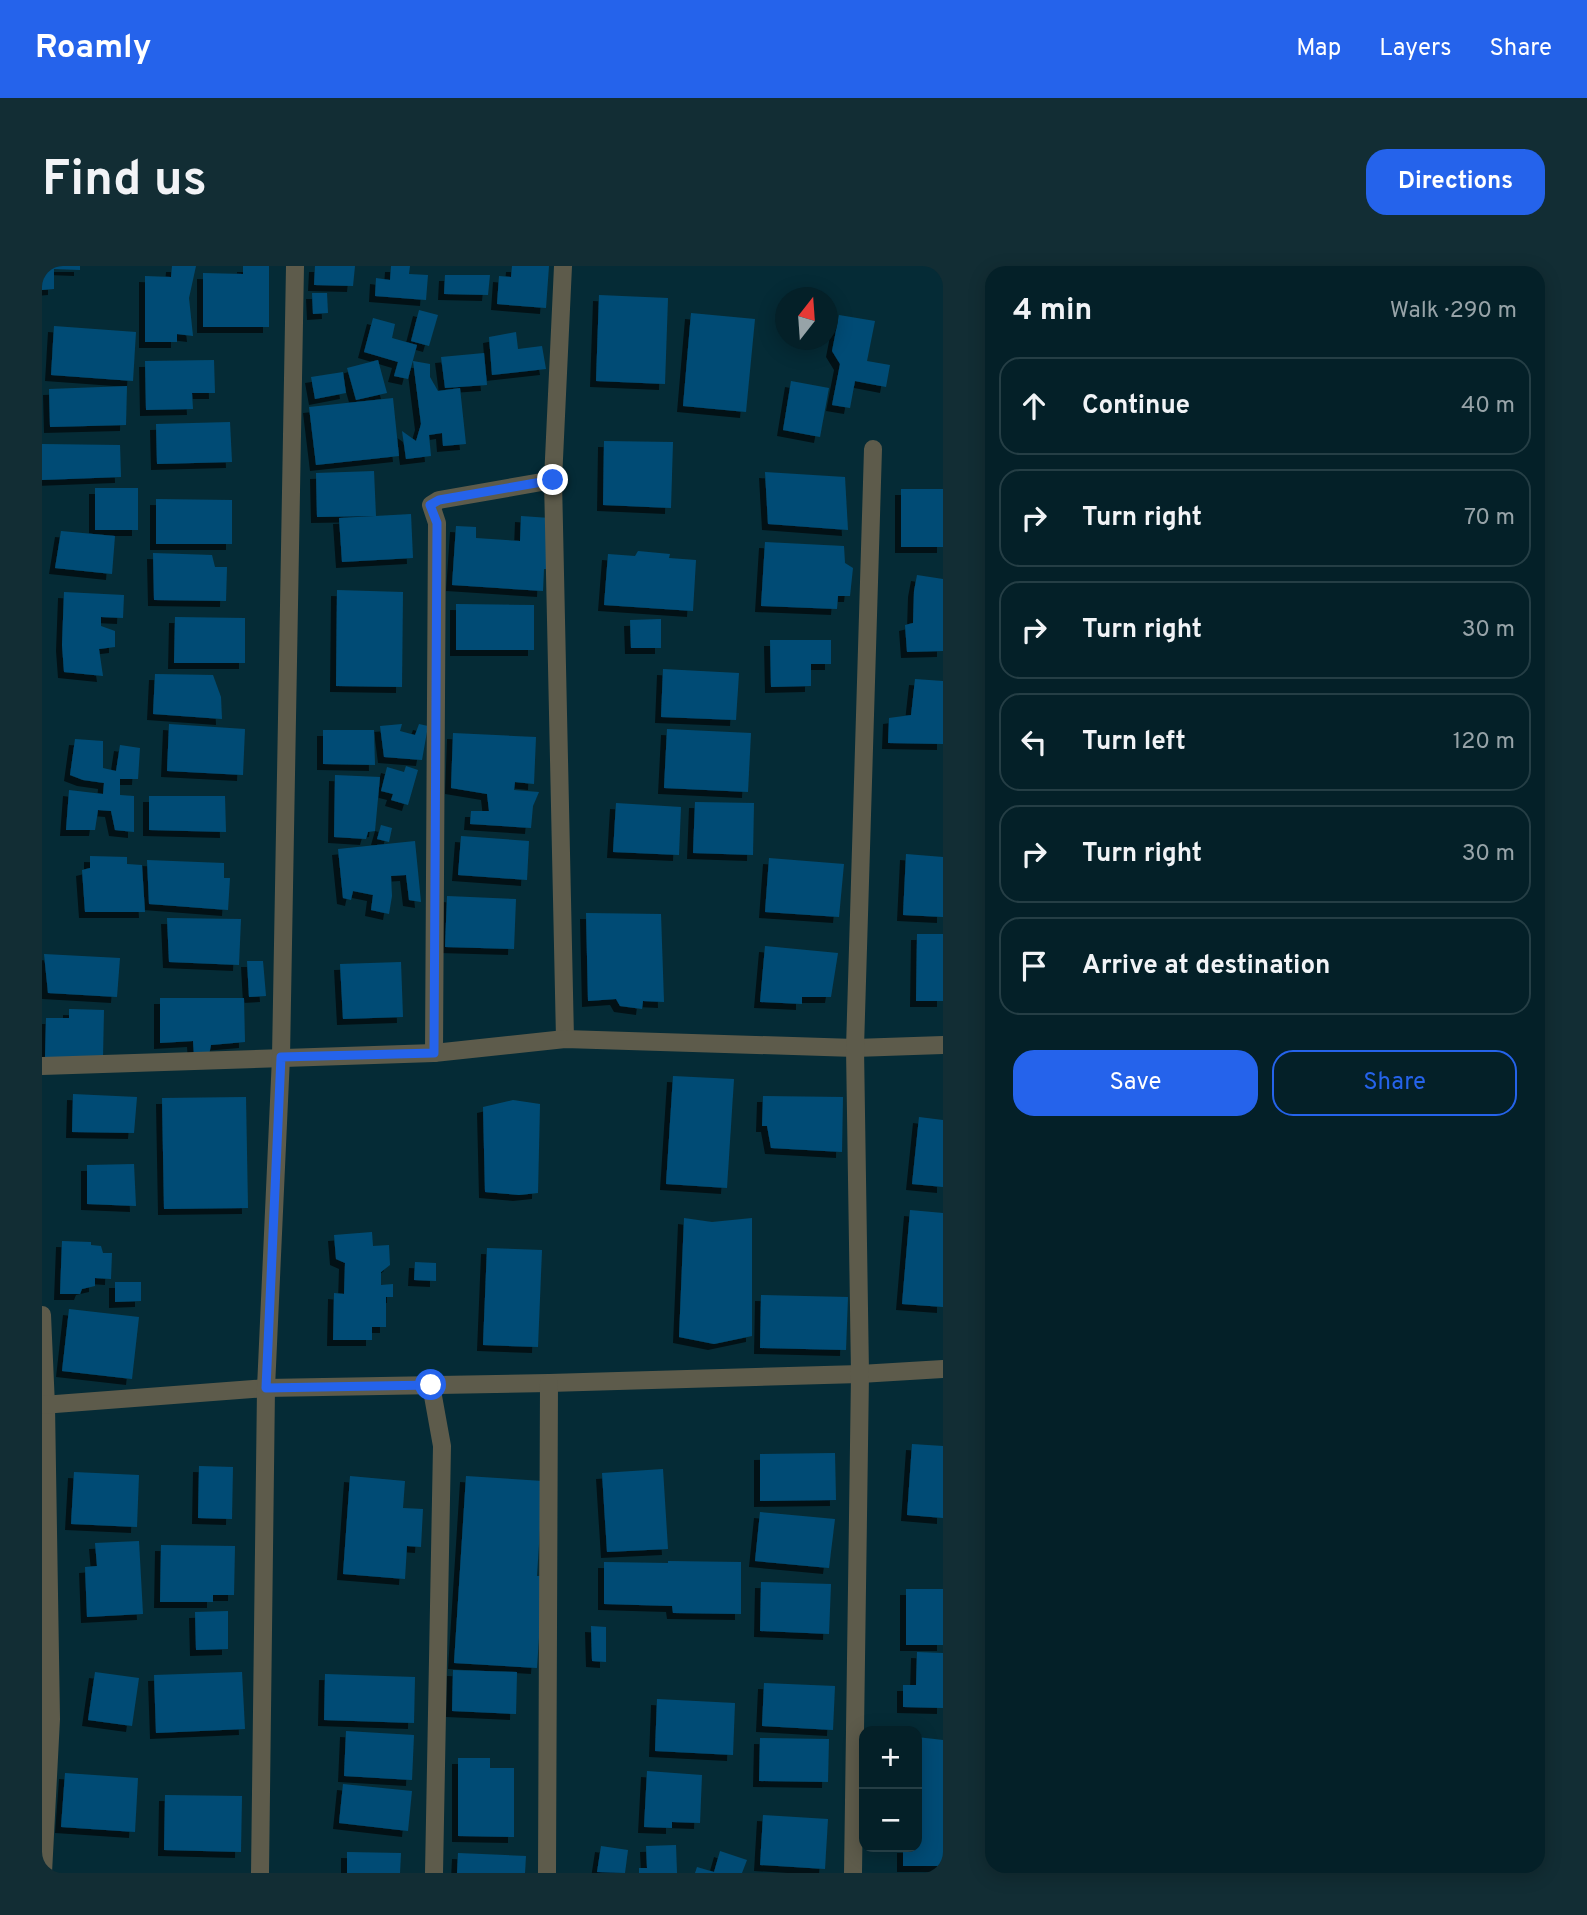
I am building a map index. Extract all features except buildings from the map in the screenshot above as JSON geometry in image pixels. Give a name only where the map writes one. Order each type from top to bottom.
[{"type":"street","points":[[260,1873],[266,1388],[281,1057],[295,266]]},
{"type":"street","points":[[563,266],[553,480],[565,1040]]},
{"type":"street","points":[[853,1873],[860,1374],[855,1048],[873,449]]},
{"type":"street","points":[[434,1053],[437,523],[430,505],[439,500],[553,480]]},
{"type":"street","points":[[42,1066],[434,1053],[565,1040],[855,1048],[943,1045]]},
{"type":"street","points":[[42,1315],[51,1719],[43,1873]]},
{"type":"street","points":[[44,1406],[266,1388],[549,1383],[943,1369]]},
{"type":"street","points":[[547,1873],[549,1383]]},
{"type":"street","points":[[431,1385],[442,1446],[434,1873]]},
{"type":"route","points":[[431,1385],[266,1388],[281,1057],[434,1053],[437,523],[430,505],[439,500],[553,480]]}]
